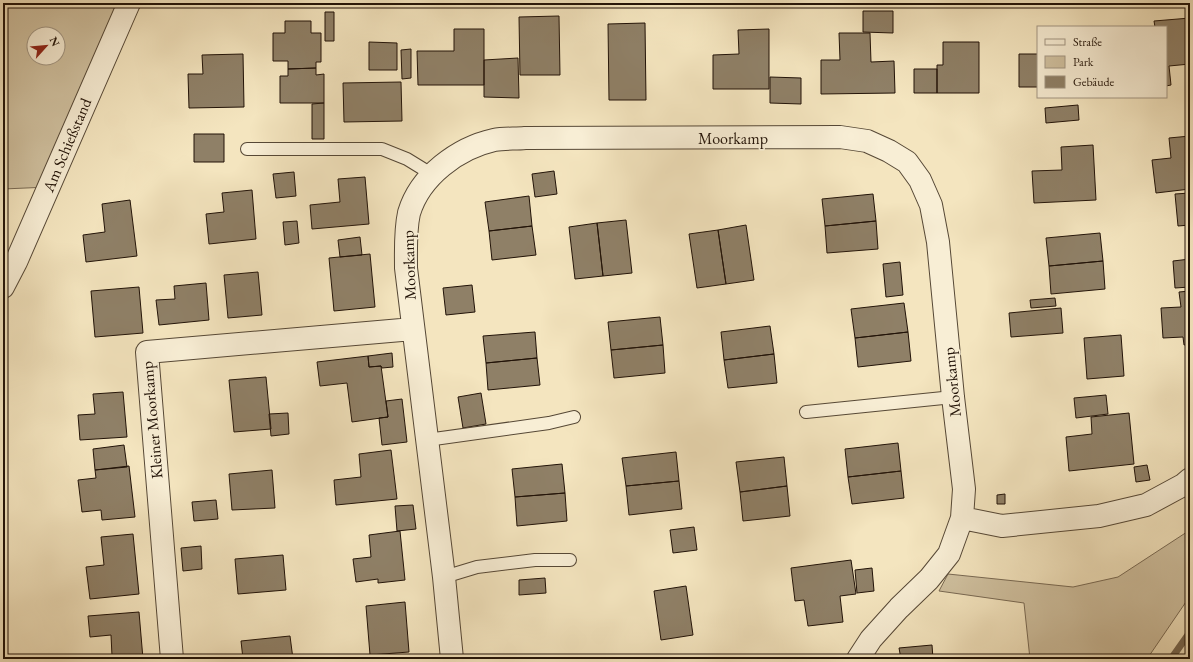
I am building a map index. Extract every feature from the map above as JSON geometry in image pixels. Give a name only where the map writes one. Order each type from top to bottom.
[{"type":"street","name":"Am Schießstand","points":[[3,287],[16,262],[129,3]]},
{"type":"street","name":"Moorkamp","points":[[452,659],[444,577],[406,268],[406,239],[410,212],[420,189],[433,175],[453,158],[476,146],[495,140],[525,138],[840,137],[867,141],[889,151],[907,162],[920,180],[931,204],[938,242],[953,397],[964,489],[962,518],[949,554],[929,579],[899,608],[871,639],[858,659]]},
{"type":"street","name":"Kleiner Moorkamp","points":[[172,659],[147,352],[413,328]]},
{"type":"street","points":[[962,518],[1002,526],[1099,516],[1146,504],[1183,485],[1190,479]]},
{"type":"lane","points":[[246,149],[382,149],[407,159],[433,175]]},
{"type":"lane","points":[[806,412],[953,397]]},
{"type":"lane","points":[[427,440],[549,423],[574,417]]},
{"type":"lane","points":[[444,577],[477,567],[535,560],[570,560]]},
{"type":"green space","points":[[3,3],[129,3],[49,187],[3,189]]},
{"type":"green space","points":[[1190,530],[1190,596],[1147,659],[1030,659],[1024,603],[939,591],[948,574],[1073,587],[1118,577]]},
{"type":"building","points":[[863,11],[893,11],[893,33],[863,32]]},
{"type":"building","points":[[325,12],[334,12],[334,41],[325,41]]},
{"type":"building","points":[[559,16],[560,75],[520,75],[519,17]]},
{"type":"building","points":[[1190,18],[1190,64],[1169,66],[1171,85],[1167,86],[1167,26],[1155,26],[1154,21]]},
{"type":"building","points":[[285,21],[311,21],[311,33],[321,33],[321,62],[316,62],[316,68],[288,69],[288,61],[273,61],[273,33],[285,33]]},
{"type":"building","points":[[645,23],[646,100],[609,100],[608,24]]},
{"type":"building","points":[[454,29],[484,29],[484,85],[418,85],[417,51],[454,51]]},
{"type":"building","points":[[769,29],[769,89],[713,89],[713,55],[739,54],[738,30]]},
{"type":"building","points":[[839,33],[870,33],[871,62],[894,61],[895,93],[821,94],[821,60],[840,60]]},
{"type":"building","points":[[369,42],[397,43],[397,70],[369,70]]},
{"type":"building","points":[[943,42],[979,42],[979,93],[937,93],[937,65],[943,65]]},
{"type":"building","points":[[411,49],[411,78],[402,79],[401,50]]},
{"type":"building","points":[[243,54],[244,107],[189,108],[188,74],[203,74],[202,55]]},
{"type":"building","points":[[1019,54],[1037,54],[1037,87],[1019,87]]},
{"type":"building","points":[[518,58],[519,98],[484,97],[484,60]]},
{"type":"building","points":[[316,68],[316,75],[324,74],[324,103],[280,103],[280,76],[288,76],[288,69]]},
{"type":"building","points":[[914,69],[937,69],[937,93],[914,93]]},
{"type":"building","points":[[770,77],[801,78],[801,104],[770,103]]},
{"type":"building","points":[[401,82],[402,121],[344,122],[343,83]]},
{"type":"building","points":[[324,103],[324,139],[312,139],[312,104]]},
{"type":"building","points":[[1078,105],[1079,120],[1046,123],[1045,108]]},
{"type":"building","points":[[194,134],[224,134],[224,162],[194,162]]},
{"type":"building","points":[[1190,136],[1190,189],[1156,193],[1152,160],[1171,158],[1169,138]]},
{"type":"building","points":[[1093,145],[1096,200],[1034,203],[1032,171],[1062,170],[1061,147]]},
{"type":"building","points":[[554,171],[557,194],[535,197],[532,174]]},
{"type":"building","points":[[294,172],[296,196],[276,198],[273,174]]},
{"type":"building","points":[[365,177],[369,224],[312,229],[310,205],[340,202],[338,179]]},
{"type":"building","points":[[252,190],[256,239],[209,244],[206,214],[224,212],[222,193]]},
{"type":"building","points":[[1190,193],[1190,225],[1178,226],[1175,194]]},
{"type":"building","points":[[873,194],[876,221],[825,226],[822,199]]},
{"type":"building","points":[[529,196],[532,226],[489,231],[485,202]]},
{"type":"building","points":[[130,200],[137,256],[86,262],[83,235],[105,232],[102,204]]},
{"type":"building","points":[[626,220],[632,273],[603,276],[597,223]]},
{"type":"building","points":[[297,221],[299,243],[285,245],[283,222]]},
{"type":"building","points":[[876,221],[878,249],[827,253],[825,226]]},
{"type":"building","points":[[597,223],[603,276],[575,279],[569,227]]},
{"type":"building","points":[[746,225],[754,280],[726,284],[718,230]]},
{"type":"building","points":[[532,226],[536,255],[492,260],[489,231]]},
{"type":"building","points":[[718,230],[726,284],[697,288],[689,234]]},
{"type":"building","points":[[1100,233],[1103,261],[1049,266],[1046,238]]},
{"type":"building","points":[[360,237],[362,255],[340,257],[338,240]]},
{"type":"building","points":[[370,254],[375,307],[334,311],[329,258]]},
{"type":"building","points":[[1190,259],[1190,287],[1175,288],[1173,261]]},
{"type":"building","points":[[1103,261],[1105,289],[1051,294],[1049,266]]},
{"type":"building","points":[[900,262],[903,295],[886,297],[883,264]]},
{"type":"building","points":[[258,272],[262,315],[228,318],[224,275]]},
{"type":"building","points":[[206,283],[209,320],[159,325],[156,300],[175,299],[174,286]]},
{"type":"building","points":[[472,285],[475,312],[446,315],[443,288]]},
{"type":"building","points":[[139,287],[143,333],[95,337],[91,291]]},
{"type":"building","points":[[1190,291],[1190,344],[1184,345],[1183,337],[1163,338],[1161,308],[1181,307],[1179,292]]},
{"type":"building","points":[[1055,298],[1056,306],[1031,308],[1030,300]]},
{"type":"building","points":[[904,303],[908,332],[855,338],[851,309]]},
{"type":"building","points":[[1061,308],[1063,333],[1011,337],[1009,313]]},
{"type":"building","points":[[660,317],[663,345],[611,350],[608,322]]},
{"type":"building","points":[[770,326],[774,354],[724,360],[721,332]]},
{"type":"building","points":[[535,332],[537,358],[486,363],[483,336]]},
{"type":"building","points":[[908,332],[911,361],[858,367],[855,338]]},
{"type":"building","points":[[1121,335],[1124,376],[1087,379],[1084,338]]},
{"type":"building","points":[[663,345],[665,373],[614,378],[611,350]]},
{"type":"building","points":[[392,353],[393,367],[369,367],[368,356]]},
{"type":"building","points":[[774,354],[777,383],[728,388],[724,360]]},
{"type":"building","points":[[368,356],[369,367],[381,366],[388,417],[352,422],[347,383],[320,386],[317,362]]},
{"type":"building","points":[[537,358],[540,385],[488,390],[486,363]]},
{"type":"building","points":[[266,377],[271,429],[234,432],[229,380]]},
{"type":"building","points":[[123,392],[127,437],[80,440],[78,415],[95,414],[93,394]]},
{"type":"building","points":[[481,393],[486,424],[463,428],[458,397]]},
{"type":"building","points":[[1106,395],[1108,414],[1076,418],[1074,398]]},
{"type":"building","points":[[402,399],[407,442],[382,445],[379,418],[388,417],[386,401]]},
{"type":"building","points":[[288,413],[289,434],[271,436],[269,414]]},
{"type":"building","points":[[1129,413],[1134,464],[1069,471],[1066,437],[1092,434],[1091,417]]},
{"type":"building","points":[[898,443],[901,471],[848,477],[845,449]]},
{"type":"building","points":[[124,445],[127,467],[95,470],[93,449]]},
{"type":"building","points":[[391,450],[397,499],[336,505],[334,480],[361,477],[359,454]]},
{"type":"building","points":[[676,452],[679,481],[626,486],[622,458]]},
{"type":"building","points":[[784,457],[787,486],[740,492],[736,462]]},
{"type":"building","points":[[562,464],[565,493],[515,497],[512,469]]},
{"type":"building","points":[[1147,465],[1150,480],[1136,482],[1134,467]]},
{"type":"building","points":[[129,466],[135,517],[102,520],[101,510],[82,512],[78,480],[96,478],[95,470]]},
{"type":"building","points":[[272,470],[275,508],[232,510],[229,474]]},
{"type":"building","points":[[901,471],[904,498],[852,504],[848,477]]},
{"type":"building","points":[[679,481],[682,509],[629,515],[626,486]]},
{"type":"building","points":[[787,486],[790,516],[743,521],[740,492]]},
{"type":"building","points":[[565,493],[567,521],[517,526],[515,497]]},
{"type":"building","points":[[1005,494],[1005,504],[997,504],[997,495]]},
{"type":"building","points":[[216,500],[218,519],[194,521],[192,502]]},
{"type":"building","points":[[413,505],[416,529],[397,531],[395,506]]},
{"type":"building","points":[[694,527],[697,550],[673,553],[670,530]]},
{"type":"building","points":[[400,531],[405,580],[378,583],[378,579],[356,582],[353,559],[371,557],[369,535]]},
{"type":"building","points":[[133,534],[139,594],[90,599],[86,567],[104,565],[101,537]]},
{"type":"building","points":[[201,546],[202,569],[183,571],[181,548]]},
{"type":"building","points":[[283,555],[286,590],[238,594],[235,559]]},
{"type":"building","points":[[851,560],[856,594],[840,596],[843,622],[808,626],[804,600],[795,601],[791,568]]},
{"type":"building","points":[[872,568],[874,591],[857,593],[855,570]]},
{"type":"building","points":[[545,578],[546,593],[519,595],[519,580]]},
{"type":"building","points":[[686,586],[693,635],[661,640],[654,591]]},
{"type":"building","points":[[405,602],[409,652],[370,655],[366,606]]},
{"type":"building","points":[[139,612],[143,659],[90,659],[112,656],[111,635],[90,637],[88,616]]},
{"type":"building","points":[[290,636],[293,659],[243,659],[241,641]]},
{"type":"building","points":[[932,645],[933,659],[901,659],[899,648]]},
{"type":"waterway","points":[[1171,659],[1190,632]]}]
